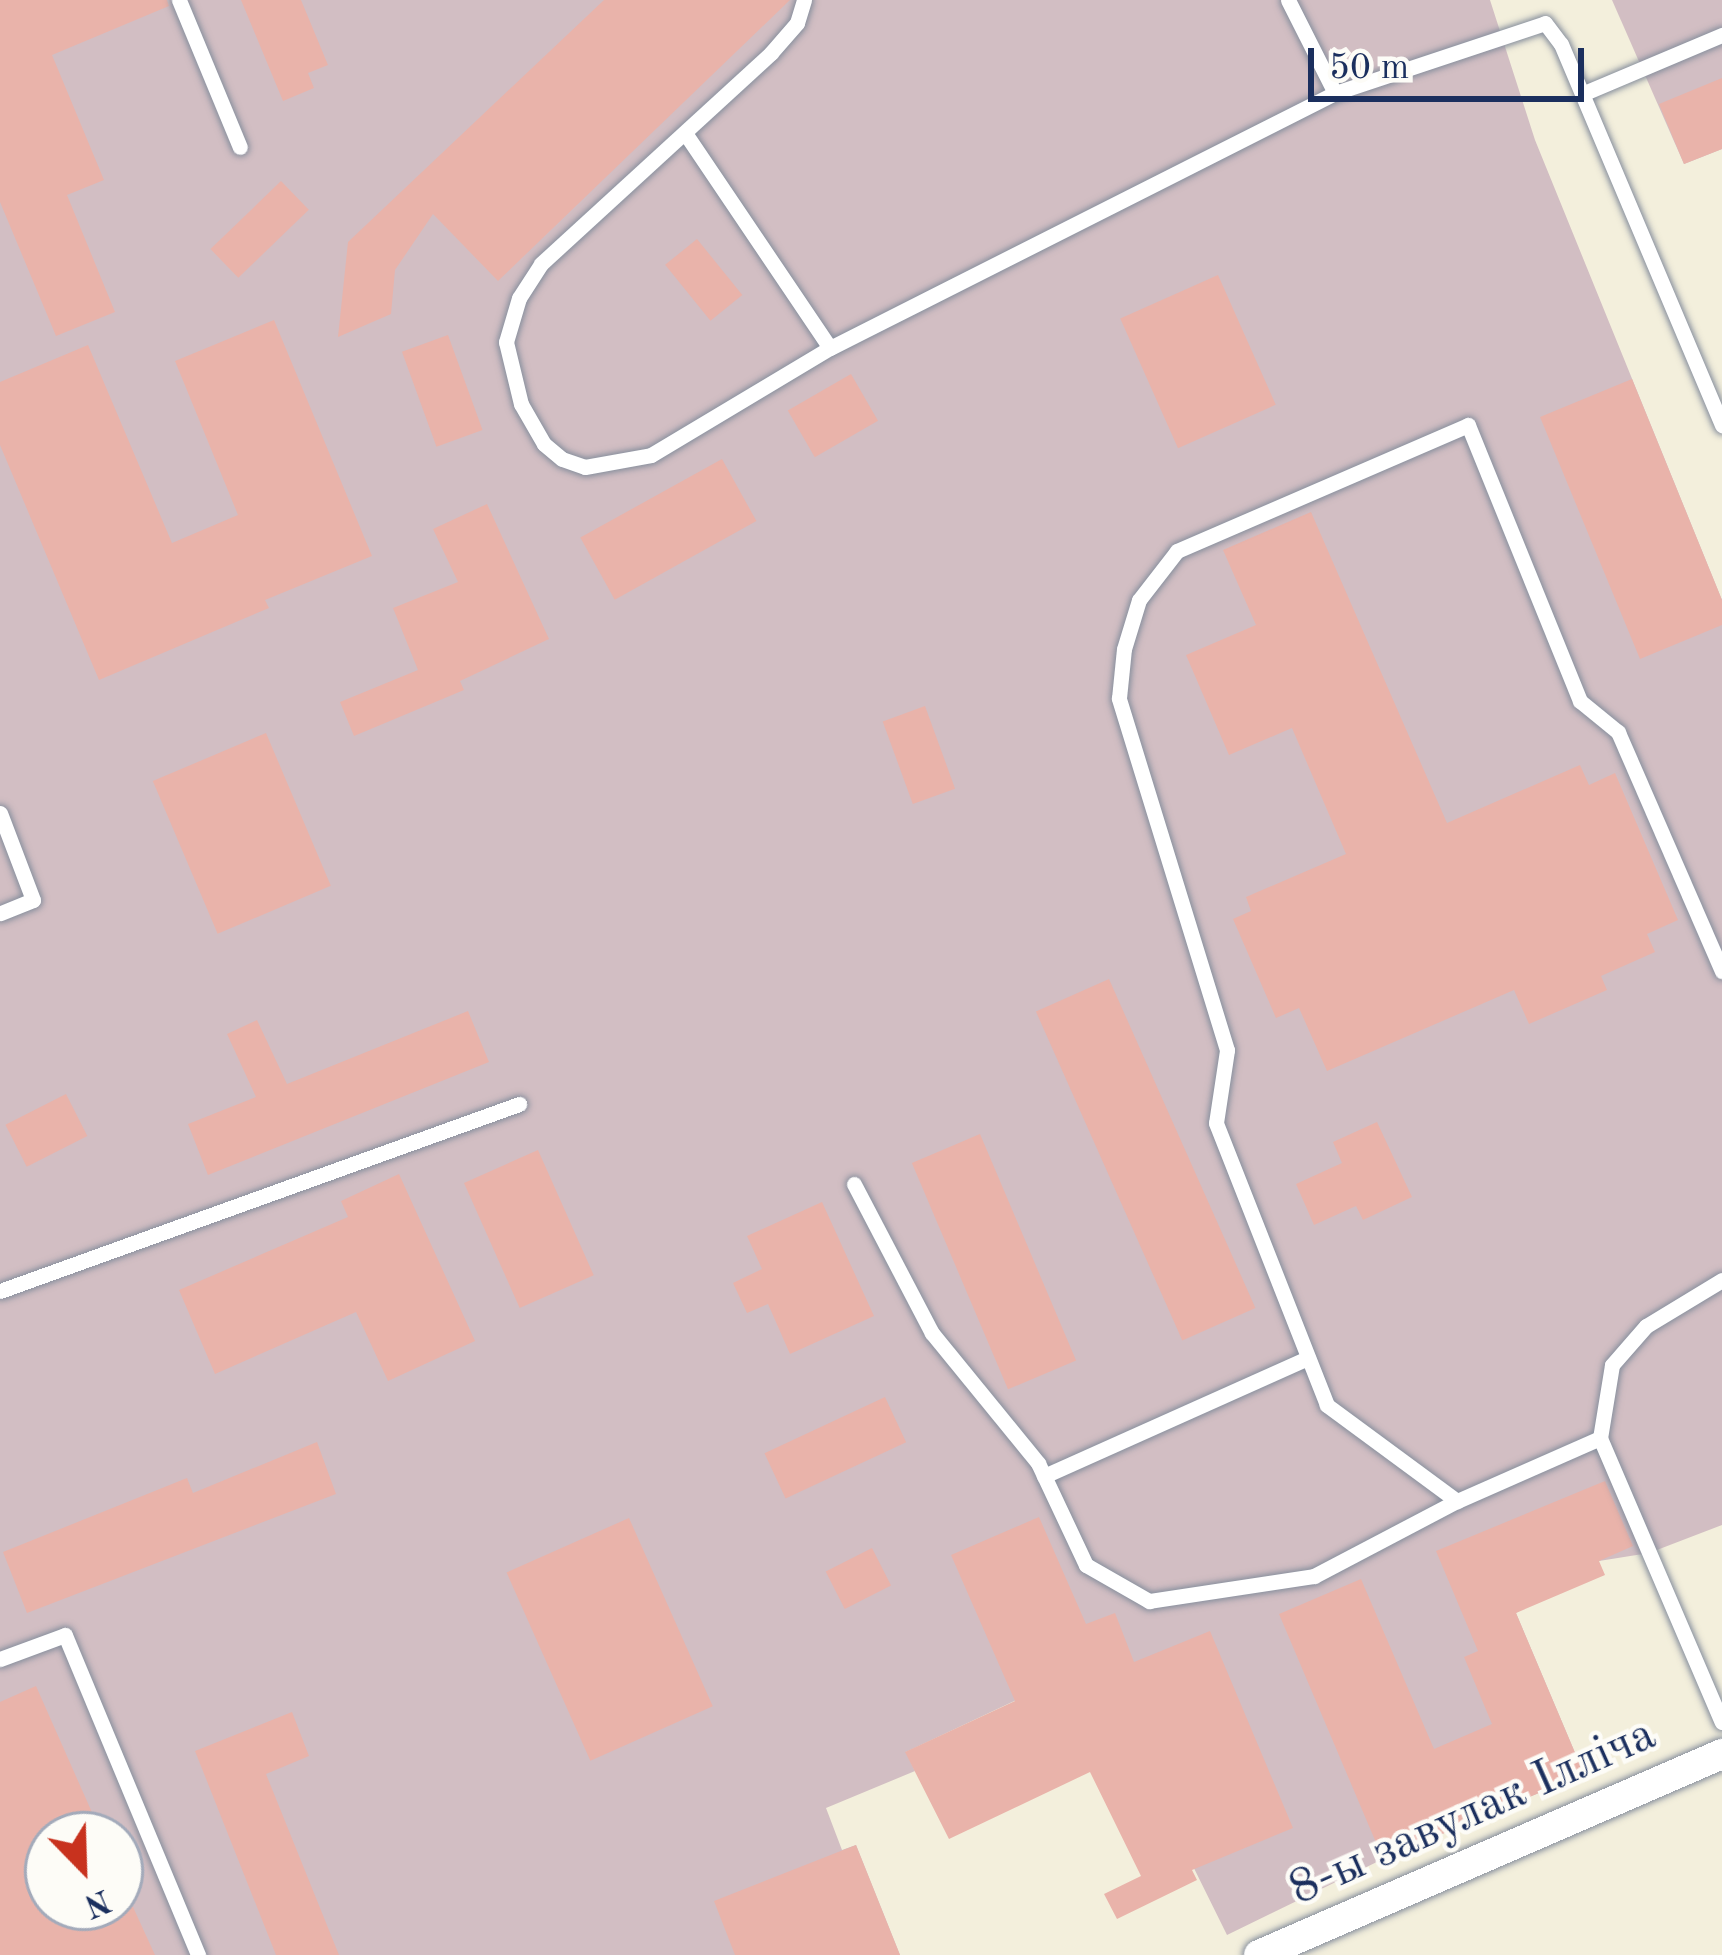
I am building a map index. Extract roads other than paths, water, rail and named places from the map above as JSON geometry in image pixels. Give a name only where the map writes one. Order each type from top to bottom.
[{"type":"street","name":"8-ы завулак Ілліча","points":[[1259,1955],[1722,1754]]},
{"type":"lane","points":[[179,0],[240,147]]},
{"type":"lane","points":[[804,0],[797,23],[771,53],[542,264],[519,298],[506,342],[521,404],[544,444],[562,459],[585,467],[651,455],[830,348],[1334,92],[1527,25],[1545,23],[1556,32],[1722,425]]},
{"type":"lane","points":[[1288,0],[1334,92]]},
{"type":"lane","points":[[1582,94],[1722,35]]},
{"type":"lane","points":[[685,133],[830,348]]},
{"type":"lane","points":[[1457,1501],[1327,1405],[1216,1124],[1227,1050],[1119,698],[1124,649],[1139,600],[1177,551],[1468,424],[1580,701],[1618,732],[1722,971]]},
{"type":"lane","points":[[0,814],[33,900],[0,913]]},
{"type":"lane","points":[[0,1291],[519,1104]]},
{"type":"lane","points":[[854,1184],[932,1333],[1044,1476],[1086,1565],[1149,1601],[1314,1576],[1457,1501],[1600,1438]]},
{"type":"lane","points":[[1722,1280],[1646,1326],[1612,1365],[1600,1438],[1722,1722]]},
{"type":"lane","points":[[1044,1476],[1308,1358]]},
{"type":"lane","points":[[0,1659],[65,1635],[198,1955]]}]
